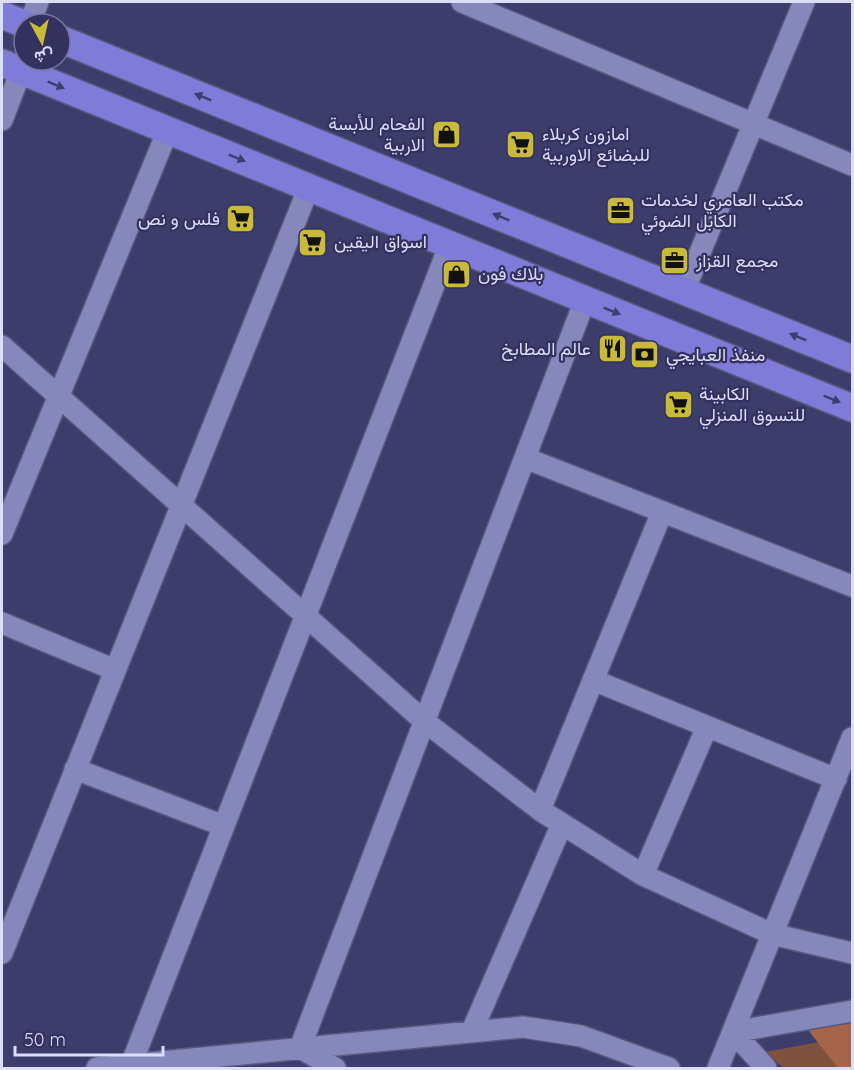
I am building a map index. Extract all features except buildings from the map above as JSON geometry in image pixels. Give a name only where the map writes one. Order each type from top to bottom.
[{"type":"main road","points":[[72,44],[852,359]]},
{"type":"main road","points":[[11,67],[852,408]]},
{"type":"main road","points":[[516,271],[524,268],[536,257],[539,249],[538,232]]},
{"type":"main road","points":[[580,298],[573,279],[576,271],[587,258],[595,255]]},
{"type":"street","points":[[462,2],[852,165]]},
{"type":"street","points":[[684,291],[804,2]]},
{"type":"street","points":[[2,120],[11,67]]},
{"type":"street","points":[[2,534],[168,130]]},
{"type":"street","points":[[2,952],[309,187]]},
{"type":"street","points":[[132,1065],[450,244]]},
{"type":"street","points":[[300,1048],[525,458],[580,298]]},
{"type":"street","points":[[2,346],[424,722],[540,810],[643,875],[772,934],[852,953]]},
{"type":"street","points":[[525,458],[852,586]]},
{"type":"street","points":[[540,810],[662,512]]},
{"type":"street","points":[[2,623],[115,670]]},
{"type":"street","points":[[593,680],[836,779]]},
{"type":"street","points":[[643,875],[708,727]]},
{"type":"street","points":[[718,1068],[852,738]]},
{"type":"street","points":[[75,769],[224,826]]},
{"type":"street","points":[[472,1031],[562,824]]},
{"type":"street","points":[[733,1032],[852,1011]]},
{"type":"street","points":[[97,1068],[181,1064],[300,1048],[523,1027],[581,1036],[669,1068]]},
{"type":"street","points":[[733,1032],[766,1068]]},
{"type":"street","points":[[300,1048],[335,1068]]},
{"type":"shaded area","points":[[852,1023],[852,1068],[838,1068],[808,1030]]},
{"type":"shaded area","points":[[852,1036],[852,1068],[784,1068],[765,1052]]},
{"type":"place","name":"الفحام للأبسة الاربية","points":[[446,134]]},
{"type":"place","name":"امازون كربلاء للبضائع الاوربية","points":[[521,144]]},
{"type":"place","name":"مكتب العامري لخدمات الكابل الضوئي","points":[[620,210]]},
{"type":"place","name":"فلس و نص","points":[[241,219]]},
{"type":"place","name":"اسواق اليقين","points":[[313,242]]},
{"type":"place","name":"مجمع القزاز","points":[[675,261]]},
{"type":"place","name":"بلاك فون","points":[[457,274]]},
{"type":"place","name":"عالم المطابخ","points":[[612,349]]},
{"type":"place","name":"منفذ العبايجي","points":[[645,355]]},
{"type":"place","name":"الكابينة للتسوق المنزلي","points":[[678,404]]}]
